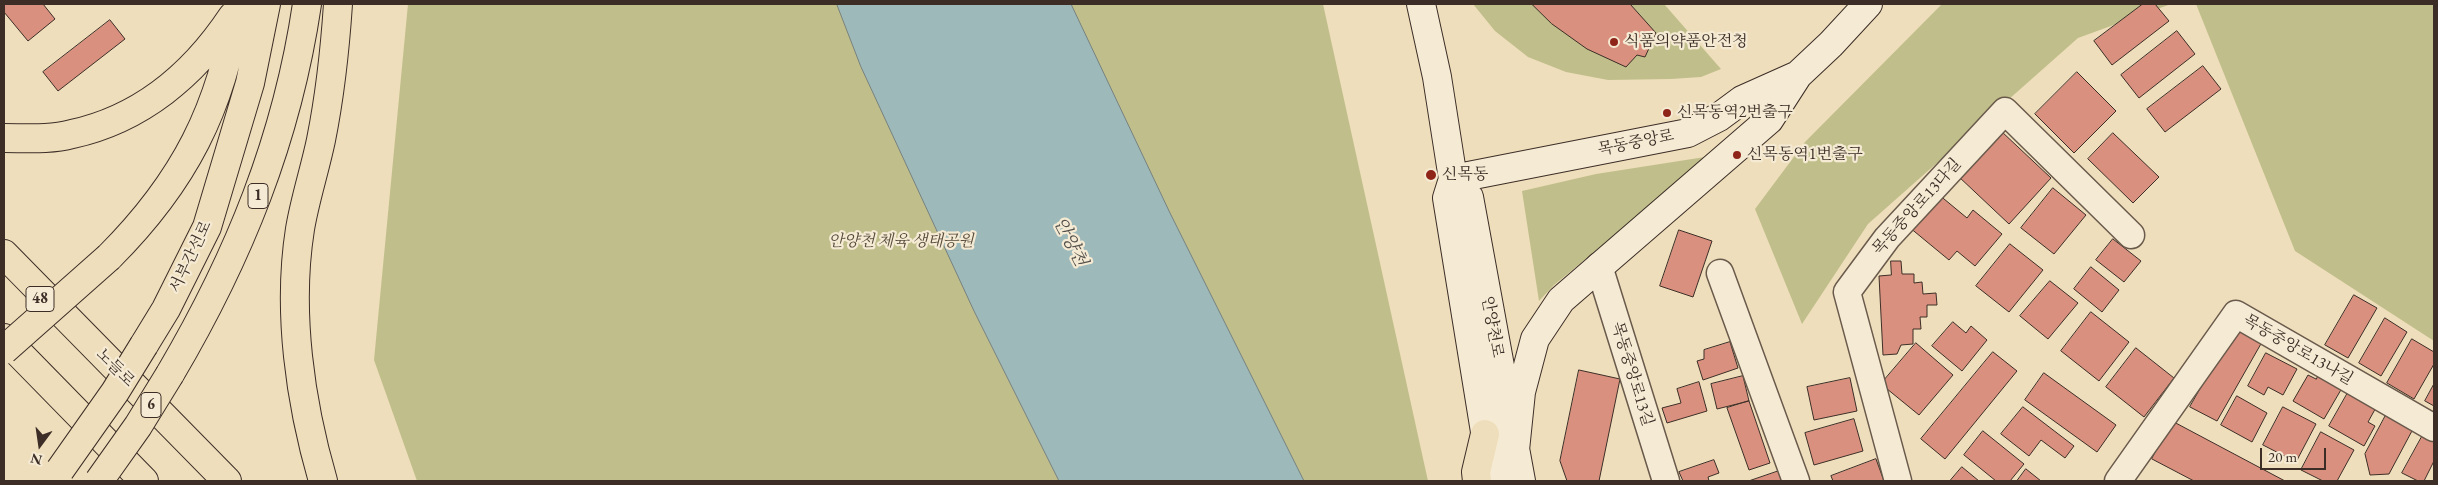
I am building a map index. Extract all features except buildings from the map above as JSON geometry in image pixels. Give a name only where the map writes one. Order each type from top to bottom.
[{"type":"main road","name":"서부간선로","points":[[55,475],[115,392],[144,345],[166,309],[207,227],[250,83],[266,4]]},
{"type":"main road","name":"1","points":[[99,481],[138,426],[170,374],[221,282],[260,192],[283,118],[307,4]]},
{"type":"main road","points":[[322,481],[312,444],[301,384],[296,320],[297,270],[300,229],[327,106],[338,4]]},
{"type":"main road","name":"안양천로","points":[[1421,4],[1437,77],[1453,179],[1447,198],[1493,481]]},
{"type":"main road","name":"목동중앙로","points":[[1453,179],[1688,133],[1719,117],[1742,100],[1798,76],[1868,4]]},
{"type":"main road","points":[[4,138],[40,139],[73,134],[109,122],[144,105],[174,85],[193,67],[238,7]]},
{"type":"main road","points":[[4,350],[109,257],[145,220],[185,162],[214,101],[230,50],[238,7]]},
{"type":"main road","points":[[1515,450],[1521,392],[1535,339],[1561,300],[1769,120],[1798,76]]},
{"type":"main road","name":"안양천로","points":[[1453,179],[1469,197],[1520,481]]},
{"type":"main road","name":"노들로","points":[[4,254],[75,329],[227,481]]},
{"type":"main road","name":"48","points":[[4,269],[75,329]]},
{"type":"main road","points":[[4,338],[78,416],[144,481]]},
{"type":"main road","points":[[4,361],[78,416]]},
{"type":"main road","points":[[1477,481],[1476,472],[1485,434]]},
{"type":"street","name":"목동중앙로13다길","points":[[1898,481],[1847,292],[1887,238],[2005,111],[2131,235]]},
{"type":"street","name":"목동중앙로13길","points":[[1599,266],[1666,481]]},
{"type":"street","points":[[1720,273],[1796,481]]},
{"type":"street","name":"목동중앙로13나길","points":[[2118,481],[2236,314],[2434,428]]},
{"type":"green space","name":"안양천 체육 생태공원","points":[[408,4],[1323,4],[1428,481],[417,481],[374,360]]},
{"type":"green space","points":[[1473,4],[1664,4],[1721,69],[1701,77],[1671,79],[1608,80],[1566,72],[1528,57],[1495,31]]},
{"type":"green space","points":[[1942,4],[2171,4],[2078,38],[1868,224],[1802,324],[1755,209],[1805,142]]},
{"type":"green space","points":[[2196,4],[2434,4],[2434,341],[2295,251]]},
{"type":"green space","points":[[1705,157],[1689,174],[1554,285],[1539,301],[1522,191],[1596,174]]},
{"type":"water","name":"안양천","points":[[837,4],[1071,4],[1170,213],[1304,481],[1059,481],[974,311],[861,67]]},
{"type":"place","name":"식품의약품안전청","points":[[1614,42]]},
{"type":"place","name":"신목동역2번출구","points":[[1667,113]]},
{"type":"place","name":"신목동역1번출구","points":[[1737,155]]},
{"type":"place","name":"신목동","points":[[1431,175]]}]
